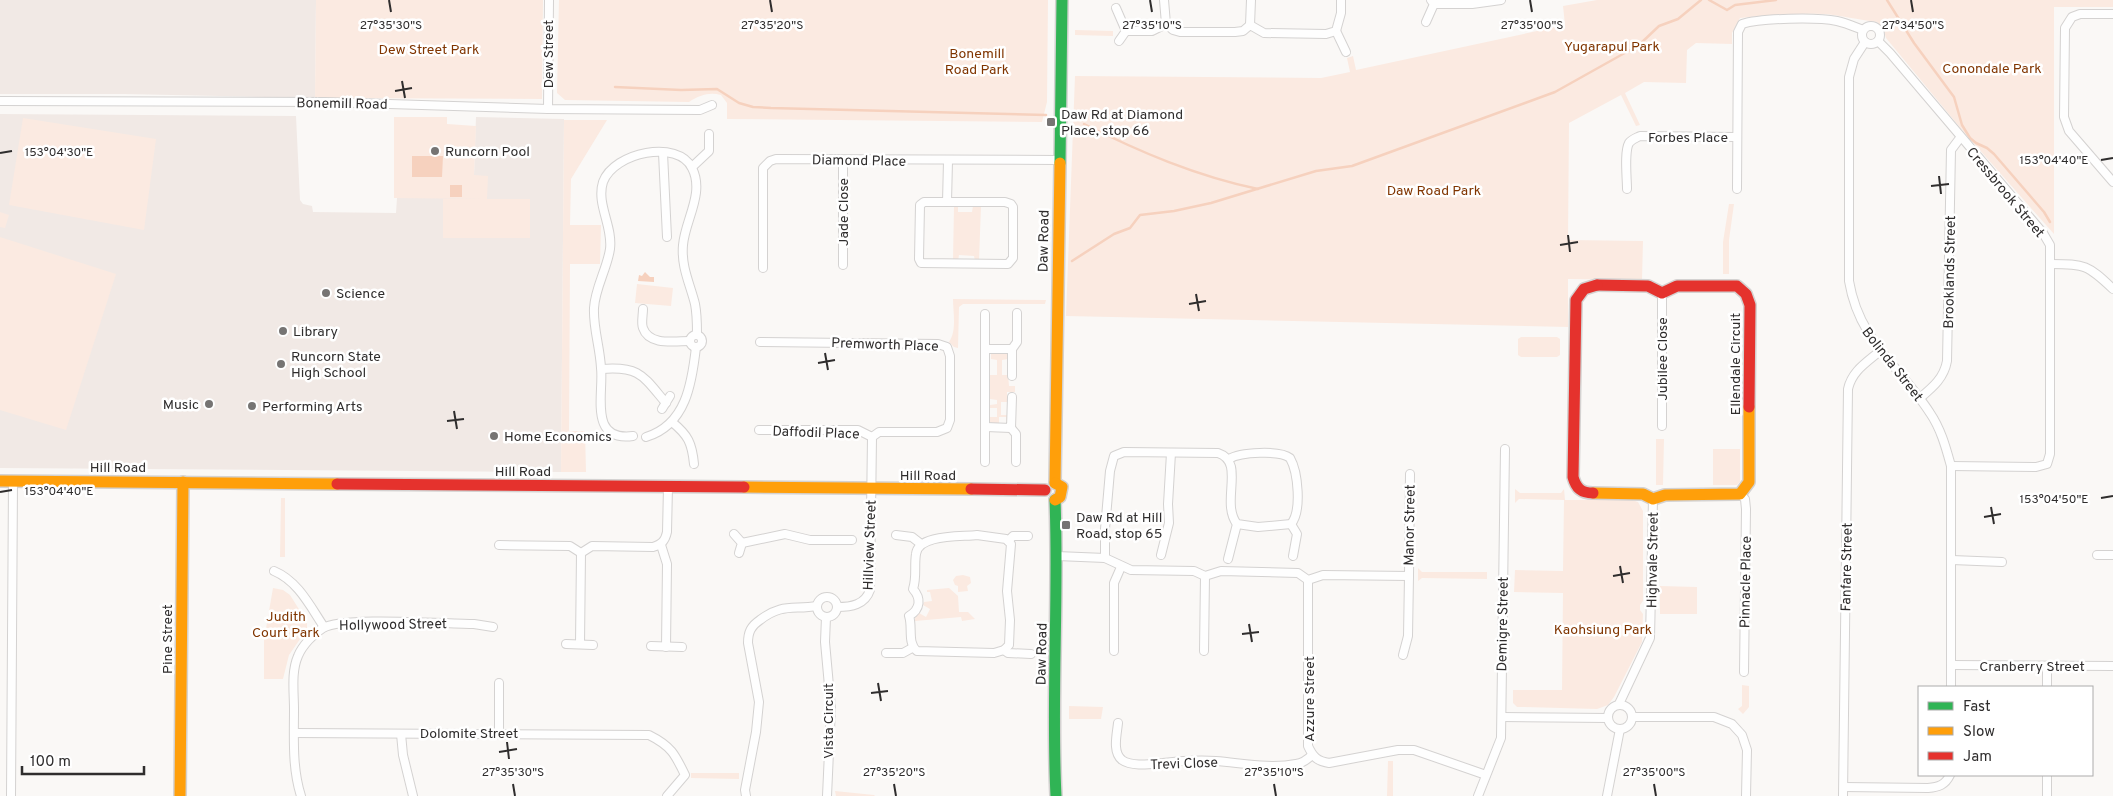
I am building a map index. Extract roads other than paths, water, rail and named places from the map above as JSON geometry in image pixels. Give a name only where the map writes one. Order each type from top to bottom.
[{"type":"street","name":"Dew Street","points":[[548,109],[549,0]]},
{"type":"street","name":"Daw Road","points":[[1052,796],[1054,778],[1057,556],[1055,500],[1060,498],[1062,493],[1060,485],[1055,482],[1062,0]]},
{"type":"street","points":[[1164,0],[1166,24],[1173,30],[1180,32],[1243,31],[1250,25],[1251,0]]},
{"type":"street","points":[[1341,0],[1341,13],[1336,31],[1346,52]]},
{"type":"street","points":[[1426,22],[1433,2],[1472,4],[1501,0]]},
{"type":"street","points":[[1116,8],[1126,31]]},
{"type":"street","points":[[2113,14],[2080,14],[2072,17],[2065,28],[2064,117],[2069,132],[2113,182]]},
{"type":"street","points":[[1737,189],[1738,32],[1742,24],[1756,21],[1818,19],[1838,21],[1864,30]]},
{"type":"street","points":[[1126,31],[1152,31],[1166,24]]},
{"type":"street","points":[[1250,25],[1264,33],[1326,34],[1336,31]]},
{"type":"street","points":[[1869,26],[1876,28],[1880,34],[1878,41],[1872,44],[1865,42],[1862,38],[1864,30],[1869,26]]},
{"type":"street","points":[[1119,41],[1126,31]]},
{"type":"street","name":"Cressbrook Street","points":[[1878,41],[2043,233],[2050,245],[2050,454],[2047,464],[2036,467],[1951,466]]},
{"type":"street","name":"Bolinda Street","points":[[1865,42],[1854,59],[1849,77],[1849,280],[1856,311],[1863,326],[1880,351],[1920,398],[1938,426],[1951,466],[1951,686]]},
{"type":"street","name":"Bonemill Road","points":[[0,102],[325,102],[548,109],[700,110],[712,105]]},
{"type":"street","points":[[692,167],[709,151],[709,134]]},
{"type":"street","name":"Forbes Place","points":[[1627,189],[1628,145],[1632,140],[1640,136],[1736,137]]},
{"type":"street","name":"Brooklands Street","points":[[1920,398],[1940,380],[1945,371],[1947,361],[1950,150],[1960,138]]},
{"type":"street","points":[[663,153],[667,237]]},
{"type":"street","points":[[633,436],[615,435],[607,428],[600,416],[602,369],[595,329],[594,306],[610,248],[608,223],[601,192],[604,180],[612,168],[622,160],[636,154],[663,153],[680,156],[692,167],[696,182],[696,201],[686,227],[683,255],[687,284],[694,303],[697,334],[703,340],[700,346],[696,347]]},
{"type":"street","name":"Diamond Place","points":[[763,268],[763,168],[770,161],[776,159],[1059,160]]},
{"type":"street","name":"Jade Close","points":[[843,160],[843,265]]},
{"type":"street","points":[[947,202],[948,161]]},
{"type":"street","points":[[924,202],[947,202],[1011,204],[1013,207],[1013,258],[1011,261],[1008,264],[921,263],[919,259],[920,205],[924,202]]},
{"type":"street","points":[[2051,264],[2083,265],[2092,269],[2113,288]]},
{"type":"street","points":[[1662,293],[1648,286],[1597,285],[1585,287],[1579,291],[1576,300],[1574,481],[1581,492],[1643,494],[1653,498],[1665,495],[1740,494]]},
{"type":"street","name":"Ellendale Circuit","points":[[1662,293],[1677,286],[1737,286],[1746,294],[1750,305],[1749,482],[1740,494]]},
{"type":"street","name":"Jubilee Close","points":[[1662,293],[1662,426]]},
{"type":"street","points":[[643,309],[642,327],[646,335],[657,341],[690,341]]},
{"type":"street","points":[[1012,376],[1012,349],[1017,342],[1017,313]]},
{"type":"street","points":[[985,314],[986,462]]},
{"type":"street","points":[[690,341],[692,336],[697,334]]},
{"type":"street","points":[[690,341],[696,347]]},
{"type":"street","name":"Premworth Place","points":[[760,342],[938,344],[947,347],[950,356],[950,420],[947,428],[937,432],[880,432],[872,437]]},
{"type":"street","points":[[646,437],[659,433],[672,422],[682,406],[689,388],[696,347]]},
{"type":"street","points":[[986,349],[1012,349]]},
{"type":"street","name":"Fanfare Street","points":[[1843,796],[1848,389],[1850,379],[1856,370],[1880,351]]},
{"type":"street","points":[[602,369],[626,368],[638,372],[666,402]]},
{"type":"street","points":[[1012,397],[1011,428],[1016,434],[1016,462]]},
{"type":"street","points":[[672,422],[685,432],[692,449],[694,464]]},
{"type":"street","points":[[986,428],[1011,428]]},
{"type":"street","name":"Daffodil Place","points":[[759,430],[858,430],[872,437]]},
{"type":"street","points":[[871,490],[872,437]]},
{"type":"street","name":"Demigre Street","points":[[1478,796],[1501,738],[1505,448]]},
{"type":"street","points":[[1105,558],[1105,529],[1110,471],[1114,456],[1124,452],[1218,453],[1229,459],[1232,467],[1230,511],[1237,524],[1228,559]]},
{"type":"street","points":[[1161,555],[1169,523],[1168,504],[1171,453]]},
{"type":"street","points":[[1229,459],[1241,453],[1281,454],[1290,458],[1294,468],[1298,502],[1296,516],[1291,524]]},
{"type":"street","name":"Manor Street","points":[[1057,556],[1105,558],[1131,570],[1194,571],[1205,576],[1221,571],[1298,573],[1308,580],[1323,575],[1408,576],[1410,474]]},
{"type":"street","name":"Hill Road","points":[[0,481],[1045,490]]},
{"type":"street","points":[[11,796],[13,481]]},
{"type":"street","name":"Pine Street","points":[[180,796],[182,482]]},
{"type":"street","points":[[1055,482],[1047,485],[1045,490],[1048,498],[1055,500]]},
{"type":"street","points":[[581,553],[592,546],[654,547],[661,545],[666,539],[667,532],[668,487]]},
{"type":"street","name":"Hillview Street","points":[[837,607],[854,606],[863,601],[870,590],[871,490]]},
{"type":"street","name":"Pinnacle Place","points":[[1740,494],[1745,499],[1746,509],[1744,672]]},
{"type":"street","name":"Highvale Street","points":[[1619,704],[1650,638],[1653,498]]},
{"type":"street","points":[[1237,524],[1258,527],[1291,524]]},
{"type":"street","points":[[1291,524],[1296,534],[1293,556]]},
{"type":"street","points":[[734,534],[742,543]]},
{"type":"street","points":[[742,543],[786,534],[810,540],[852,540]]},
{"type":"street","points":[[896,535],[912,537],[921,544]]},
{"type":"street","points":[[977,535],[1006,539],[1012,548],[1007,591],[1009,645],[1004,650],[994,653],[922,652],[912,648],[909,616],[913,614],[919,604],[919,596],[913,589],[916,581],[916,553],[921,544],[929,539],[977,535]]},
{"type":"street","points":[[1008,541],[1013,536],[1028,536]]},
{"type":"street","points":[[739,553],[742,543]]},
{"type":"street","points":[[499,544],[570,546],[581,553]]},
{"type":"street","points":[[661,545],[667,564],[666,647]]},
{"type":"street","points":[[580,644],[581,553]]},
{"type":"street","points":[[2097,555],[2113,555]]},
{"type":"street","points":[[1952,560],[2002,562]]},
{"type":"street","points":[[1114,651],[1114,583],[1121,567]]},
{"type":"street","points":[[274,571],[284,575],[296,586],[324,627]]},
{"type":"street","points":[[1204,651],[1205,576]]},
{"type":"street","points":[[1403,655],[1408,636],[1408,576]]},
{"type":"street","name":"Azzure Street","points":[[1308,580],[1310,586],[1308,746],[1312,756],[1320,762],[1329,763],[1398,750],[1414,750],[1486,776]]},
{"type":"street","points":[[829,597],[834,599],[837,607],[835,613],[826,616],[818,612],[817,606],[822,598],[829,597]]},
{"type":"street","points":[[746,796],[745,790],[756,732],[759,702],[748,643],[748,633],[754,625],[772,611],[780,608],[817,606]]},
{"type":"street","name":"Vista Circuit","points":[[826,616],[825,642],[831,716],[827,796]]},
{"type":"street","name":"Hollywood Street","points":[[301,796],[294,759],[294,673],[298,656],[306,643],[324,627],[356,622],[474,624],[493,627]]},
{"type":"street","points":[[566,644],[593,645]]},
{"type":"street","points":[[651,646],[682,647]]},
{"type":"street","points":[[886,653],[903,653],[912,648]]},
{"type":"street","points":[[1004,650],[1008,653],[1031,654]]},
{"type":"street","name":"Cranberry Street","points":[[1952,665],[2113,666]]},
{"type":"street","points":[[2047,666],[2047,686]]},
{"type":"street","points":[[499,683],[499,733]]},
{"type":"street","points":[[1619,704],[1628,707],[1633,716],[1629,726],[1620,729],[1611,725],[1608,718],[1610,710],[1619,704]]},
{"type":"street","points":[[1633,716],[1714,717],[1732,724],[1742,735],[1747,750],[1746,796]]},
{"type":"street","points":[[1502,717],[1608,718]]},
{"type":"street","name":"Trevi Close","points":[[1118,723],[1116,745],[1118,755],[1122,760],[1130,763],[1214,761],[1295,765],[1305,762],[1312,756]]},
{"type":"street","points":[[1607,796],[1620,729]]},
{"type":"street","name":"Dolomite Street","points":[[294,733],[650,735],[664,743],[674,753],[684,775],[667,796]]},
{"type":"street","points":[[401,734],[403,755],[413,796]]},
{"type":"street","points":[[1844,787],[1928,788],[1946,783],[1950,776]]},
{"type":"street","points":[[2047,776],[2047,796]]},
{"type":"street","name":"Daw Road","points":[[1054,778],[1056,796]]},
{"type":"waterway","points":[[1072,261],[1114,234],[1130,228],[1140,215],[1174,211],[1211,203],[1316,171],[1352,166],[1555,92],[1639,45],[1659,26],[1678,19],[1701,0]]},
{"type":"waterway","points":[[1709,0],[1727,10],[1735,5],[1776,0]]},
{"type":"waterway","points":[[1887,0],[1914,43],[1954,97],[1962,125],[1970,138],[1994,154],[2044,212],[2050,222]]},
{"type":"waterway","points":[[615,87],[681,90],[717,89],[739,103],[753,107],[1046,115]]},
{"type":"waterway","points":[[1084,124],[1126,144],[1190,170],[1258,189]]},
{"type":"place","name":"Daw Rd at Diamond Place, stop 66","points":[[1051,122]]},
{"type":"place","name":"Runcorn Pool","points":[[435,151]]},
{"type":"place","name":"Science","points":[[326,293]]},
{"type":"place","name":"Library","points":[[283,331]]},
{"type":"place","name":"Runcorn State High School","points":[[281,364]]},
{"type":"place","name":"Music","points":[[209,404]]},
{"type":"place","name":"Performing Arts","points":[[252,406]]},
{"type":"place","name":"Home Economics","points":[[494,436]]},
{"type":"place","name":"Daw Rd at Hill Road, stop 65","points":[[1066,525]]},
{"type":"park label","name":"Yugarapul Park","points":[[1612,46]]},
{"type":"park label","name":"Dew Street Park","points":[[429,49]]},
{"type":"park label","name":"Bonemill Road Park","points":[[977,62]]},
{"type":"park label","name":"Conondale Park","points":[[1992,68]]},
{"type":"park label","name":"Daw Road Park","points":[[1434,190]]},
{"type":"park label","name":"Judith Court Park","points":[[286,624]]},
{"type":"park label","name":"Kaohsiung Park","points":[[1603,629]]}]
